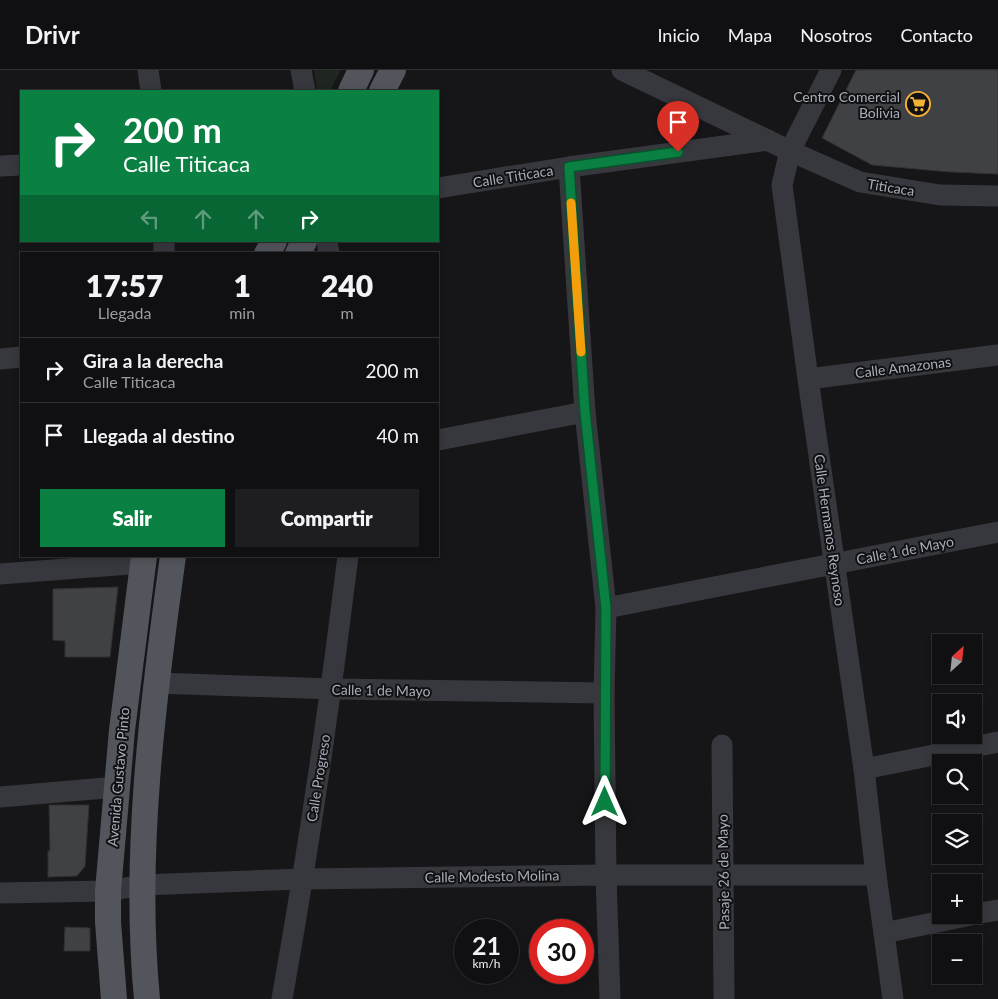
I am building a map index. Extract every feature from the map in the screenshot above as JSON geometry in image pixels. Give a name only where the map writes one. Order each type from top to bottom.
[{"type":"main road","points":[[351,90],[361,70]]},
{"type":"main road","points":[[383,90],[393,70]]},
{"type":"main road","points":[[147,999],[141,919],[147,786],[157,683],[173,557]]},
{"type":"main road","name":"Avenida Gustavo Pinto","points":[[114,999],[108,922],[108,891],[122,730],[144,559]]},
{"type":"street","points":[[148,70],[151,90]]},
{"type":"street","points":[[301,70],[305,90]]},
{"type":"street","name":"Titicaca","points":[[622,70],[790,151],[860,182],[940,196],[998,196]]},
{"type":"street","name":"Calle Hermanos Reynoso","points":[[831,70],[790,151],[782,185],[808,380],[836,564],[864,769],[876,876],[894,999]]},
{"type":"street","name":"Calle Titicaca","points":[[439,188],[569,167],[768,140]]},
{"type":"street","points":[[0,166],[20,164]]},
{"type":"street","points":[[569,167],[585,412],[606,608],[604,693],[606,875],[610,999]]},
{"type":"street","name":"Calle Amazonas","points":[[808,380],[998,355]]},
{"type":"street","points":[[0,359],[20,357]]},
{"type":"street","points":[[439,440],[585,412]]},
{"type":"street","name":"Calle 1 de Mayo","points":[[606,608],[998,532]]},
{"type":"street","name":"Calle Progreso","points":[[282,999],[303,879],[332,689],[348,557]]},
{"type":"street","points":[[0,574],[144,559]]},
{"type":"street","name":"Calle 1 de Mayo","points":[[157,683],[332,689],[604,693]]},
{"type":"street","points":[[864,769],[998,742]]},
{"type":"street","name":"Pasaje 26 de Mayo","points":[[722,745],[724,999]]},
{"type":"street","points":[[0,797],[117,787]]},
{"type":"street","name":"Calle Modesto Molina","points":[[0,893],[108,891],[142,885],[303,879],[606,875],[876,876]]},
{"type":"street","points":[[982,913],[998,910]]},
{"type":"street","points":[[884,933],[932,923]]},
{"type":"shaded area","points":[[314,70],[341,70],[331,90],[317,90]]},
{"type":"building","name":"Centro Comercial Bolivia","points":[[856,70],[998,70],[998,174],[872,165],[822,138]]},
{"type":"building","points":[[118,587],[110,657],[65,657],[65,641],[53,640],[53,589]]},
{"type":"building","points":[[49,805],[89,805],[85,866],[77,876],[48,877],[48,851],[50,851]]},
{"type":"building","points":[[65,927],[90,928],[90,951],[64,951]]},
{"type":"slow traffic","points":[[571,203],[581,352]]},
{"type":"place","name":"Centro Comercial Bolivia","points":[[918,104]]},
{"type":"route","points":[[605,802],[604,693],[606,608],[585,412],[569,167],[678,152]]}]
